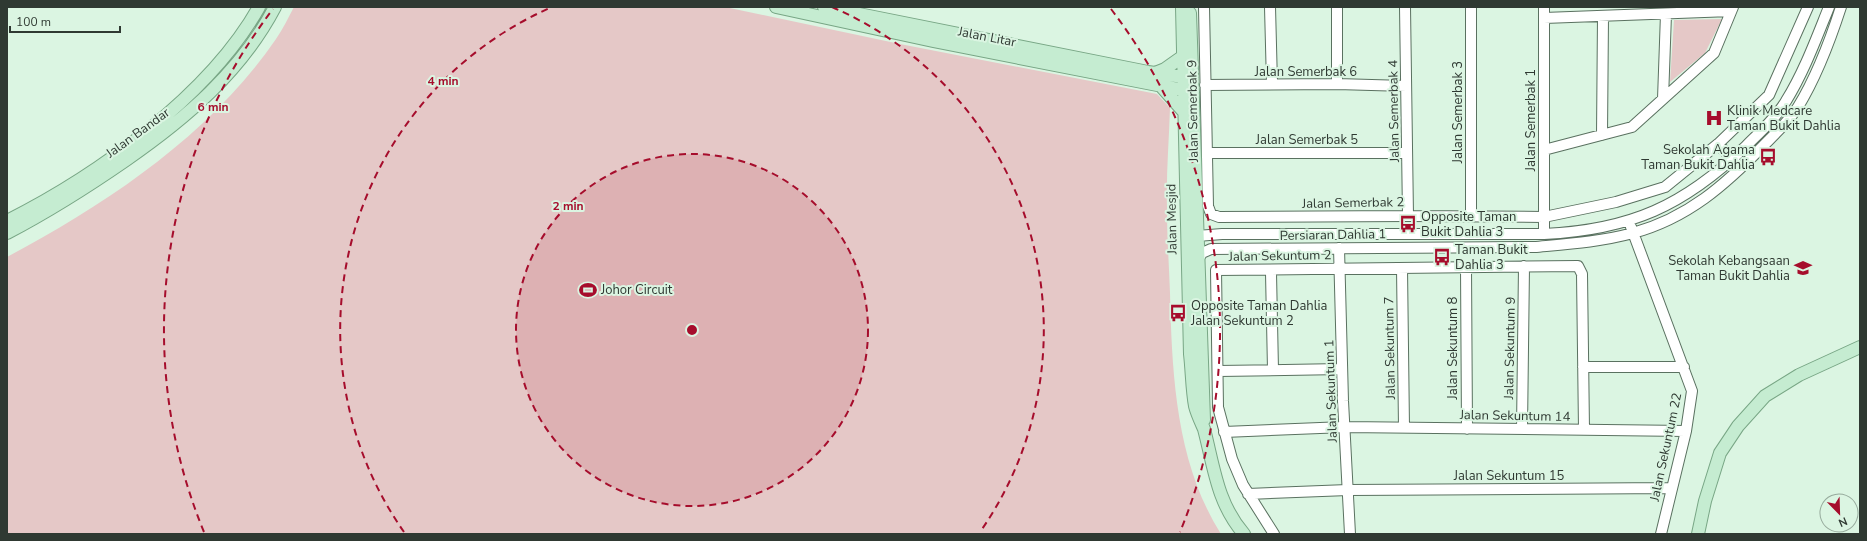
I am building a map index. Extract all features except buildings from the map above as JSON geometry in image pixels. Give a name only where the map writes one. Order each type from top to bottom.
[{"type":"main road","name":"Jalan Bandar","points":[[7,233],[65,202],[87,181],[177,106],[228,52],[259,7]]},
{"type":"main road","name":"Jalan Bandar","points":[[7,221],[87,181],[165,133],[207,97],[240,59],[274,7]]},
{"type":"main road","name":"Jalan Litar","points":[[776,7],[933,41],[1188,90]]},
{"type":"main road","name":"Jalan Litar","points":[[824,7],[1155,73],[1188,78]]},
{"type":"main road","name":"Jalan Mesjid","points":[[1182,7],[1182,57],[1188,78]]},
{"type":"main road","name":"Jalan Mesjid","points":[[1190,7],[1188,90],[1197,236],[1204,430],[1210,462],[1222,498],[1229,513],[1244,534]]},
{"type":"main road","points":[[1155,73],[1165,69],[1182,57]]},
{"type":"main road","points":[[1160,85],[1184,112]]},
{"type":"main road","name":"Jalan Mesjid","points":[[1188,90],[1184,112],[1190,354],[1195,406],[1204,430]]},
{"type":"main road","points":[[1698,534],[1705,501],[1720,453],[1738,426],[1765,396],[1799,375],[1860,347]]},
{"type":"street","name":"Jalan Semerbak 9","points":[[1204,7],[1206,153],[1208,206],[1211,214]]},
{"type":"street","points":[[1270,7],[1272,84]]},
{"type":"street","points":[[1337,7],[1337,84]]},
{"type":"street","name":"Jalan Semerbak 4","points":[[1406,7],[1408,216]]},
{"type":"street","name":"Jalan Semerbak 3","points":[[1471,7],[1471,216]]},
{"type":"street","name":"Jalan Semerbak 1","points":[[1544,7],[1544,234]]},
{"type":"street","name":"Jalan Semerbak 2","points":[[1211,214],[1219,217],[1544,217],[1616,202],[1665,187],[1718,144],[1769,95],[1808,7]]},
{"type":"street","name":"Persiaran Dahlia 1","points":[[1197,236],[1222,234],[1544,234],[1573,232],[1630,221],[1654,212],[1681,198],[1714,176],[1778,113],[1787,100],[1816,41],[1829,7]]},
{"type":"street","name":"Persiaran Dahlia 1","points":[[1197,261],[1206,250],[1534,247],[1578,244],[1633,233],[1678,216],[1707,197],[1741,169],[1786,122],[1798,107],[1832,34],[1841,7]]},
{"type":"street","points":[[1544,18],[1603,16],[1636,11],[1666,14],[1732,9],[1714,53],[1632,127],[1544,150]]},
{"type":"street","points":[[1663,99],[1666,14]]},
{"type":"street","points":[[1602,134],[1603,16]]},
{"type":"street","name":"Jalan Semerbak 6","points":[[1205,85],[1337,84],[1406,86]]},
{"type":"street","points":[[1718,144],[1741,169]]},
{"type":"street","name":"Jalan Semerbak 5","points":[[1206,153],[1407,152]]},
{"type":"street","name":"Jalan Sekuntum 22","points":[[1630,221],[1633,233],[1684,367],[1693,396],[1661,534]]},
{"type":"street","points":[[1222,234],[1215,242],[1222,250]]},
{"type":"street","points":[[1187,244],[1197,236]]},
{"type":"street","name":"Jalan Sekuntum 1","points":[[1339,248],[1342,369],[1350,534]]},
{"type":"street","name":"Jalan Sekuntum 9","points":[[1522,429],[1524,266]]},
{"type":"street","name":"Jalan Sekuntum 2","points":[[1274,534],[1248,494],[1232,459],[1218,407],[1216,270],[1578,266],[1582,270],[1584,430]]},
{"type":"street","name":"Jalan Sekuntum 8","points":[[1466,267],[1466,429]]},
{"type":"street","name":"Jalan Sekuntum 7","points":[[1402,268],[1404,428]]},
{"type":"street","points":[[1270,273],[1273,370]]},
{"type":"street","points":[[1583,367],[1684,367]]},
{"type":"street","points":[[1218,371],[1342,369]]},
{"type":"street","name":"Jalan Sekuntum 14","points":[[1224,432],[1345,427],[1686,431]]},
{"type":"street","name":"Jalan Sekuntum 15","points":[[1248,494],[1348,490],[1671,488]]},
{"type":"shaded area","name":"Johor Circuit","points":[[294,7],[725,7],[900,44],[1157,94],[1170,108],[1167,230],[1172,355],[1179,418],[1194,478],[1206,507],[1221,534],[7,534],[7,257],[82,214],[119,190],[155,164],[189,136],[250,74],[279,35]]},
{"type":"shaded area","points":[[1722,19],[1705,53],[1670,82],[1674,20]]},
{"type":"place","name":"Klinik Medcare Taman Bukit Dahlia","points":[[1714,118]]},
{"type":"place","name":"Sekolah Agama Taman Bukit Dahlia","points":[[1768,157]]},
{"type":"place","name":"Opposite Taman Bukit Dahlia 3","points":[[1408,224]]},
{"type":"place","name":"Taman Bukit Dahlia 3","points":[[1442,257]]},
{"type":"place","name":"Sekolah Kebangsaan Taman Bukit Dahlia","points":[[1803,268]]},
{"type":"place","name":"Johor Circuit","points":[[588,290]]},
{"type":"place","name":"Opposite Taman Dahlia Jalan Sekuntum 2","points":[[1178,313]]}]
